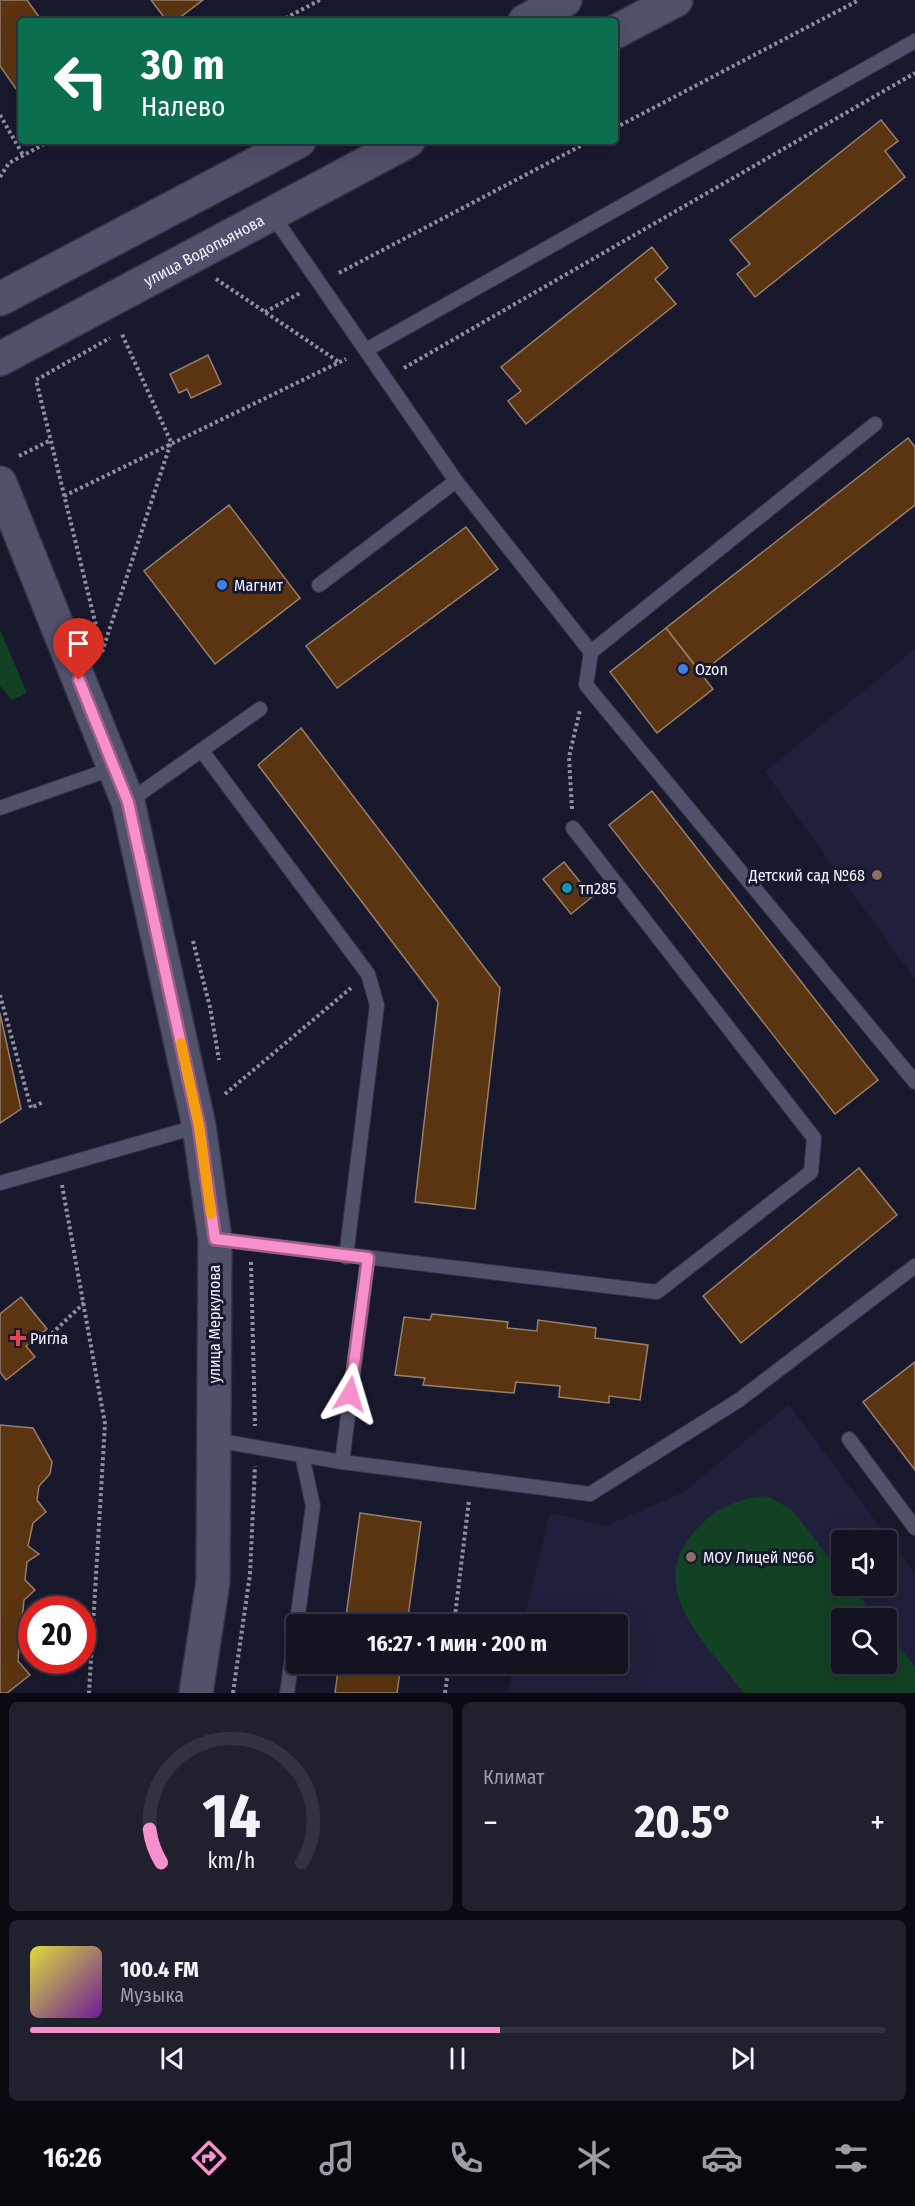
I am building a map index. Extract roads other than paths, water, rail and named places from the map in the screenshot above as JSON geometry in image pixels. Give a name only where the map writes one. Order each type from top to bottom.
[{"type":"street","points":[[531,18],[565,0]]},
{"type":"street","points":[[618,30],[676,0]]},
{"type":"street","points":[[0,299],[292,144]]},
{"type":"street","name":"улица Водопьянова","points":[[0,359],[402,144]]},
{"type":"street","name":"улица Меркулова","points":[[0,483],[128,802],[199,1126],[215,1239],[214,1440],[213,1581],[196,1693]]},
{"type":"lane","points":[[366,350],[915,41]]},
{"type":"lane","points":[[271,213],[456,481],[591,652]]},
{"type":"lane","points":[[875,424],[591,652],[586,685],[915,1082]]},
{"type":"lane","points":[[320,585],[456,481]]},
{"type":"lane","points":[[128,802],[260,709]]},
{"type":"lane","points":[[202,752],[368,974],[377,1005],[346,1257]]},
{"type":"lane","points":[[0,808],[114,768]]},
{"type":"lane","points":[[215,1239],[346,1257],[657,1292],[811,1172],[814,1138],[573,828]]},
{"type":"lane","points":[[0,1184],[199,1126]]},
{"type":"lane","points":[[342,1462],[368,1258]]},
{"type":"lane","points":[[214,1440],[342,1462],[590,1494],[739,1400],[915,1266]]},
{"type":"lane","points":[[849,1439],[915,1528]]},
{"type":"lane","points":[[287,1693],[313,1506],[302,1455]]},
{"type":"place","name":"Магнит","points":[[222,585]]},
{"type":"place","name":"Ozon","points":[[683,669]]},
{"type":"place","name":"Детский сад №68","points":[[877,875]]},
{"type":"place","name":"тп285","points":[[567,888]]},
{"type":"place","name":"Ригла","points":[[18,1338]]},
{"type":"place","name":"МОУ Лицей №66","points":[[691,1557]]}]
